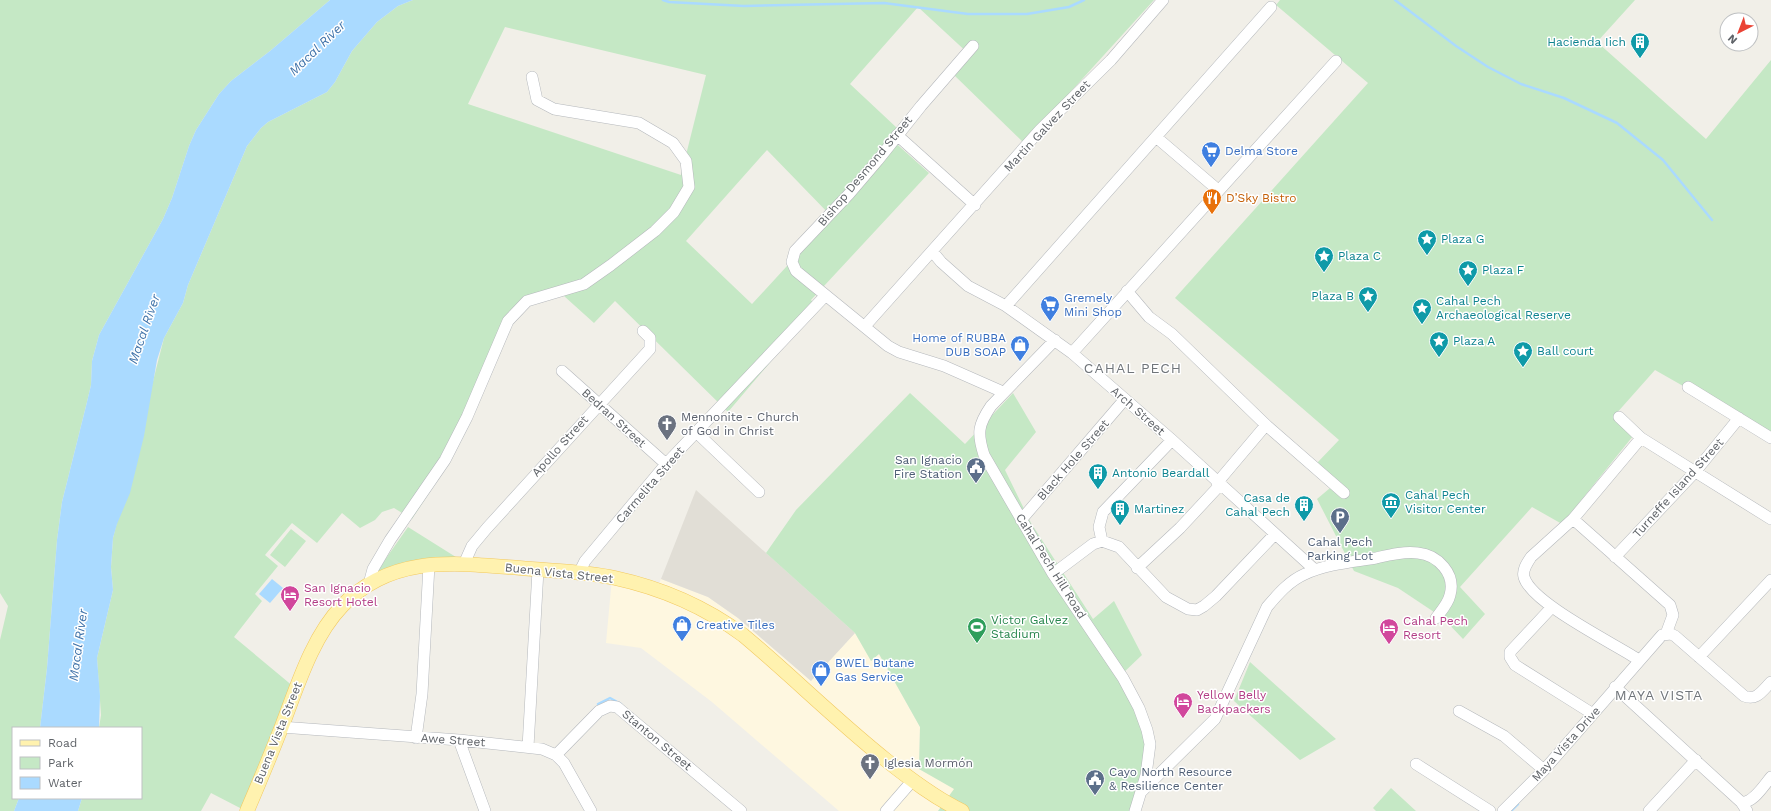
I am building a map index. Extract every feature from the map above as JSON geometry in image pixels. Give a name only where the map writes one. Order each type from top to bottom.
[{"type":"main road","name":"Buena Vista Street","points":[[247,811],[305,667],[327,626],[341,607],[369,584],[402,570],[429,565],[464,564],[579,573],[614,578],[668,594],[700,608],[729,625],[758,648],[864,742],[913,780],[962,811]]},
{"type":"street","name":"Martin Galvez Street","points":[[865,326],[1040,130],[1111,60],[1163,0]]},
{"type":"street","points":[[1006,306],[1271,8]]},
{"type":"street","name":"Bishop Desmond Street","points":[[973,46],[849,194],[795,251],[792,262],[796,271],[888,346],[899,352],[944,366],[1003,392]]},
{"type":"street","points":[[1072,353],[1336,61]]},
{"type":"street","points":[[369,584],[373,569],[390,540],[445,460],[467,417],[508,321],[527,301],[584,284],[611,265],[655,231],[674,212],[689,187],[686,161],[673,143],[639,124],[554,109],[537,100],[532,77]]},
{"type":"street","points":[[897,135],[974,205]]},
{"type":"street","points":[[1156,137],[1218,190]]},
{"type":"street","name":"Arch Street","points":[[932,251],[941,262],[968,286],[1006,306],[1072,353],[1172,440],[1315,570]]},
{"type":"street","points":[[1127,291],[1150,317],[1172,334],[1266,425],[1344,493]]},
{"type":"street","name":"Carmelita Street","points":[[579,573],[585,561],[666,464],[825,296]]},
{"type":"street","name":"Apollo Street","points":[[464,564],[472,546],[487,528],[598,404],[650,349],[650,338],[643,331]]},
{"type":"street","name":"Cahal Pech Hill Road","points":[[1054,340],[1003,392],[983,418],[979,428],[980,441],[984,455],[1053,574],[1123,678],[1139,708],[1147,730],[1150,744],[1146,775],[1134,811]]},
{"type":"street","name":"Bedran Street","points":[[562,371],[666,464]]},
{"type":"street","points":[[1688,388],[1771,438]]},
{"type":"street","name":"Black Hole Street","points":[[1021,520],[1125,399]]},
{"type":"street","points":[[1619,417],[1640,438],[1771,519]]},
{"type":"street","name":"Turneffe Island Street","points":[[1615,557],[1695,472],[1739,418]]},
{"type":"street","points":[[1137,568],[1180,528],[1219,484],[1266,425]]},
{"type":"street","points":[[696,432],[759,492]]},
{"type":"street","points":[[1639,660],[1552,607],[1527,584],[1524,577],[1524,570],[1531,558],[1573,519],[1640,438]]},
{"type":"street","points":[[1102,541],[1099,527],[1103,512],[1172,440]]},
{"type":"street","points":[[1573,519],[1670,605],[1673,615],[1666,634],[1675,636],[1744,696],[1753,698],[1757,696],[1771,682]]},
{"type":"street","points":[[1053,574],[1093,544],[1102,541],[1119,547],[1137,568],[1166,597],[1188,609],[1197,610],[1216,596],[1274,534]]},
{"type":"street","points":[[1141,793],[1215,719],[1267,608],[1289,584],[1315,570],[1402,553],[1417,552],[1436,559],[1444,566],[1449,574],[1452,584],[1451,594],[1447,604],[1436,618]]},
{"type":"street","points":[[416,738],[422,694],[429,565]]},
{"type":"street","points":[[528,747],[538,570]]},
{"type":"street","points":[[1699,656],[1771,580]]},
{"type":"street","points":[[1552,607],[1510,652],[1510,657],[1515,665],[1593,714]]},
{"type":"street","name":"Maya Vista Drive","points":[[1502,811],[1544,770],[1659,637],[1666,634]]},
{"type":"street","points":[[1615,687],[1696,760],[1744,806],[1771,777]]},
{"type":"street","name":"Stanton Street","points":[[556,755],[599,711],[610,706],[617,707],[741,811]]},
{"type":"street","points":[[1459,711],[1504,736],[1544,770]]},
{"type":"street","name":"Awe Street","points":[[281,727],[459,740],[528,747],[542,749],[556,755]]},
{"type":"street","points":[[459,740],[485,811]]},
{"type":"street","points":[[556,755],[571,773],[591,811]]},
{"type":"street","points":[[1649,811],[1696,760]]},
{"type":"street","points":[[1416,764],[1490,811]]},
{"type":"street","points":[[886,811],[913,780]]},
{"type":"shaded area","points":[[696,490],[855,633],[811,681],[738,618],[708,597],[661,579]]},
{"type":"shaded area","points":[[612,578],[656,591],[661,579],[708,597],[738,618],[811,681],[855,633],[871,660],[879,654],[920,727],[919,769],[955,789],[938,811],[839,811],[712,702],[641,648],[606,643]]},
{"type":"green space","points":[[0,0],[330,0],[270,51],[231,81],[219,94],[196,130],[163,219],[99,335],[92,361],[91,385],[62,502],[57,540],[47,668],[40,727],[12,727],[12,799],[19,799],[14,811],[0,811],[0,640],[8,606],[0,593]]},
{"type":"green space","points":[[413,0],[1154,0],[1024,143],[954,75],[971,56],[918,7],[850,84],[897,128],[890,138],[929,173],[811,300],[817,307],[728,412],[615,301],[594,323],[564,296],[534,298],[522,303],[452,458],[412,519],[394,508],[382,512],[375,520],[360,528],[342,513],[317,543],[292,523],[265,555],[278,566],[255,594],[262,601],[234,637],[294,687],[242,809],[211,793],[201,811],[78,811],[82,799],[142,799],[142,727],[99,727],[101,715],[97,658],[113,590],[111,567],[113,538],[164,338],[183,303],[188,285],[247,146],[261,128],[268,122],[327,92],[335,82],[352,51],[377,22],[398,6]],"holes":[[[505,27],[706,75],[681,175],[468,104]],[[767,150],[832,217],[752,304],[686,241]]]},
{"type":"green space","points":[[1280,0],[1635,0],[1597,42],[1706,139],[1771,60],[1771,436],[1655,370],[1615,415],[1633,436],[1562,524],[1532,507],[1460,587],[1485,614],[1463,639],[1443,618],[1398,588],[1354,571],[1317,499],[1336,483],[1316,464],[1339,440],[1175,298],[1368,83],[1276,5]]},
{"type":"green space","points":[[910,393],[965,444],[1013,393],[1036,432],[1005,470],[1031,523],[1093,619],[1114,601],[1142,655],[1121,675],[1151,731],[1139,811],[938,811],[954,789],[919,769],[920,727],[879,654],[871,661],[855,633],[766,553],[796,510]]},
{"type":"green space","points":[[408,527],[467,564],[422,565],[368,584]]},
{"type":"green space","points":[[291,529],[306,541],[285,567],[270,555]]},
{"type":"green space","points":[[1250,662],[1336,739],[1300,760],[1234,701]]},
{"type":"green space","points":[[1391,788],[1416,811],[1376,811],[1373,808]]},
{"type":"water","name":"Macal River","points":[[330,0],[413,0],[398,6],[377,22],[352,51],[335,82],[327,92],[268,122],[261,128],[247,146],[188,285],[183,303],[164,338],[157,360],[144,436],[130,493],[117,524],[113,538],[111,567],[113,590],[97,658],[100,696],[99,727],[40,727],[47,668],[57,540],[62,502],[91,385],[92,361],[99,335],[163,219],[196,130],[219,94],[231,81],[270,51]]},
{"type":"water","points":[[272,579],[283,588],[270,603],[259,594]]},
{"type":"water","points":[[19,799],[82,799],[78,811],[14,811]]},
{"type":"waterway","points":[[663,0],[669,2],[744,6],[884,3],[968,14],[1027,14],[1069,7],[1084,0]]},
{"type":"waterway","points":[[1395,0],[1456,46],[1488,67],[1521,84],[1564,98],[1617,123],[1663,160],[1712,220]]},
{"type":"waterway","points":[[598,704],[610,698],[621,704]]},
{"type":"waterway","points":[[1511,811],[1518,804]]},
{"type":"place","name":"Hacienda Iich","points":[[1640,59]]},
{"type":"place","name":"Delma Store","points":[[1211,168]]},
{"type":"place","name":"D’Sky Bistro","points":[[1212,215]]},
{"type":"place","name":"Plaza G","points":[[1427,256]]},
{"type":"place","name":"Plaza C","points":[[1324,273]]},
{"type":"place","name":"Plaza F","points":[[1468,287]]},
{"type":"place","name":"Plaza B","points":[[1368,313]]},
{"type":"place","name":"Gremely Mini Shop","points":[[1050,322]]},
{"type":"place","name":"Cahal Pech Archaeological Reserve","points":[[1422,325]]},
{"type":"place","name":"Plaza A","points":[[1439,358]]},
{"type":"place","name":"Home of RUBBA DUB SOAP","points":[[1020,362]]},
{"type":"place","name":"Ball court","points":[[1523,368]]},
{"type":"place","name":"Mennonite - Church of God in Christ","points":[[667,441]]},
{"type":"place","name":"San Ignacio Fire Station","points":[[976,484]]},
{"type":"place","name":"Antonio Beardall","points":[[1098,490]]},
{"type":"place","name":"Cahal Pech Visitor Center","points":[[1391,519]]},
{"type":"place","name":"Casa de Cahal Pech","points":[[1304,522]]},
{"type":"place","name":"Martinez","points":[[1120,526]]},
{"type":"place","name":"Cahal Pech Parking Lot","points":[[1340,534]]},
{"type":"place","name":"San Ignacio Resort Hotel","points":[[290,612]]},
{"type":"place","name":"Creative Tiles","points":[[682,642]]},
{"type":"place","name":"Victor Galvez Stadium","points":[[977,644]]},
{"type":"place","name":"Cahal Pech Resort","points":[[1389,645]]},
{"type":"place","name":"BWEL Butane Gas Service","points":[[821,687]]},
{"type":"place","name":"Yellow Belly Backpackers","points":[[1183,719]]},
{"type":"place","name":"Iglesia Mormón","points":[[870,780]]},
{"type":"place","name":"Cayo North Resource & Resilience Center","points":[[1095,796]]},
{"type":"district","name":"CAHAL PECH","points":[[1133,368]]},
{"type":"district","name":"MAYA VISTA","points":[[1659,695]]}]
